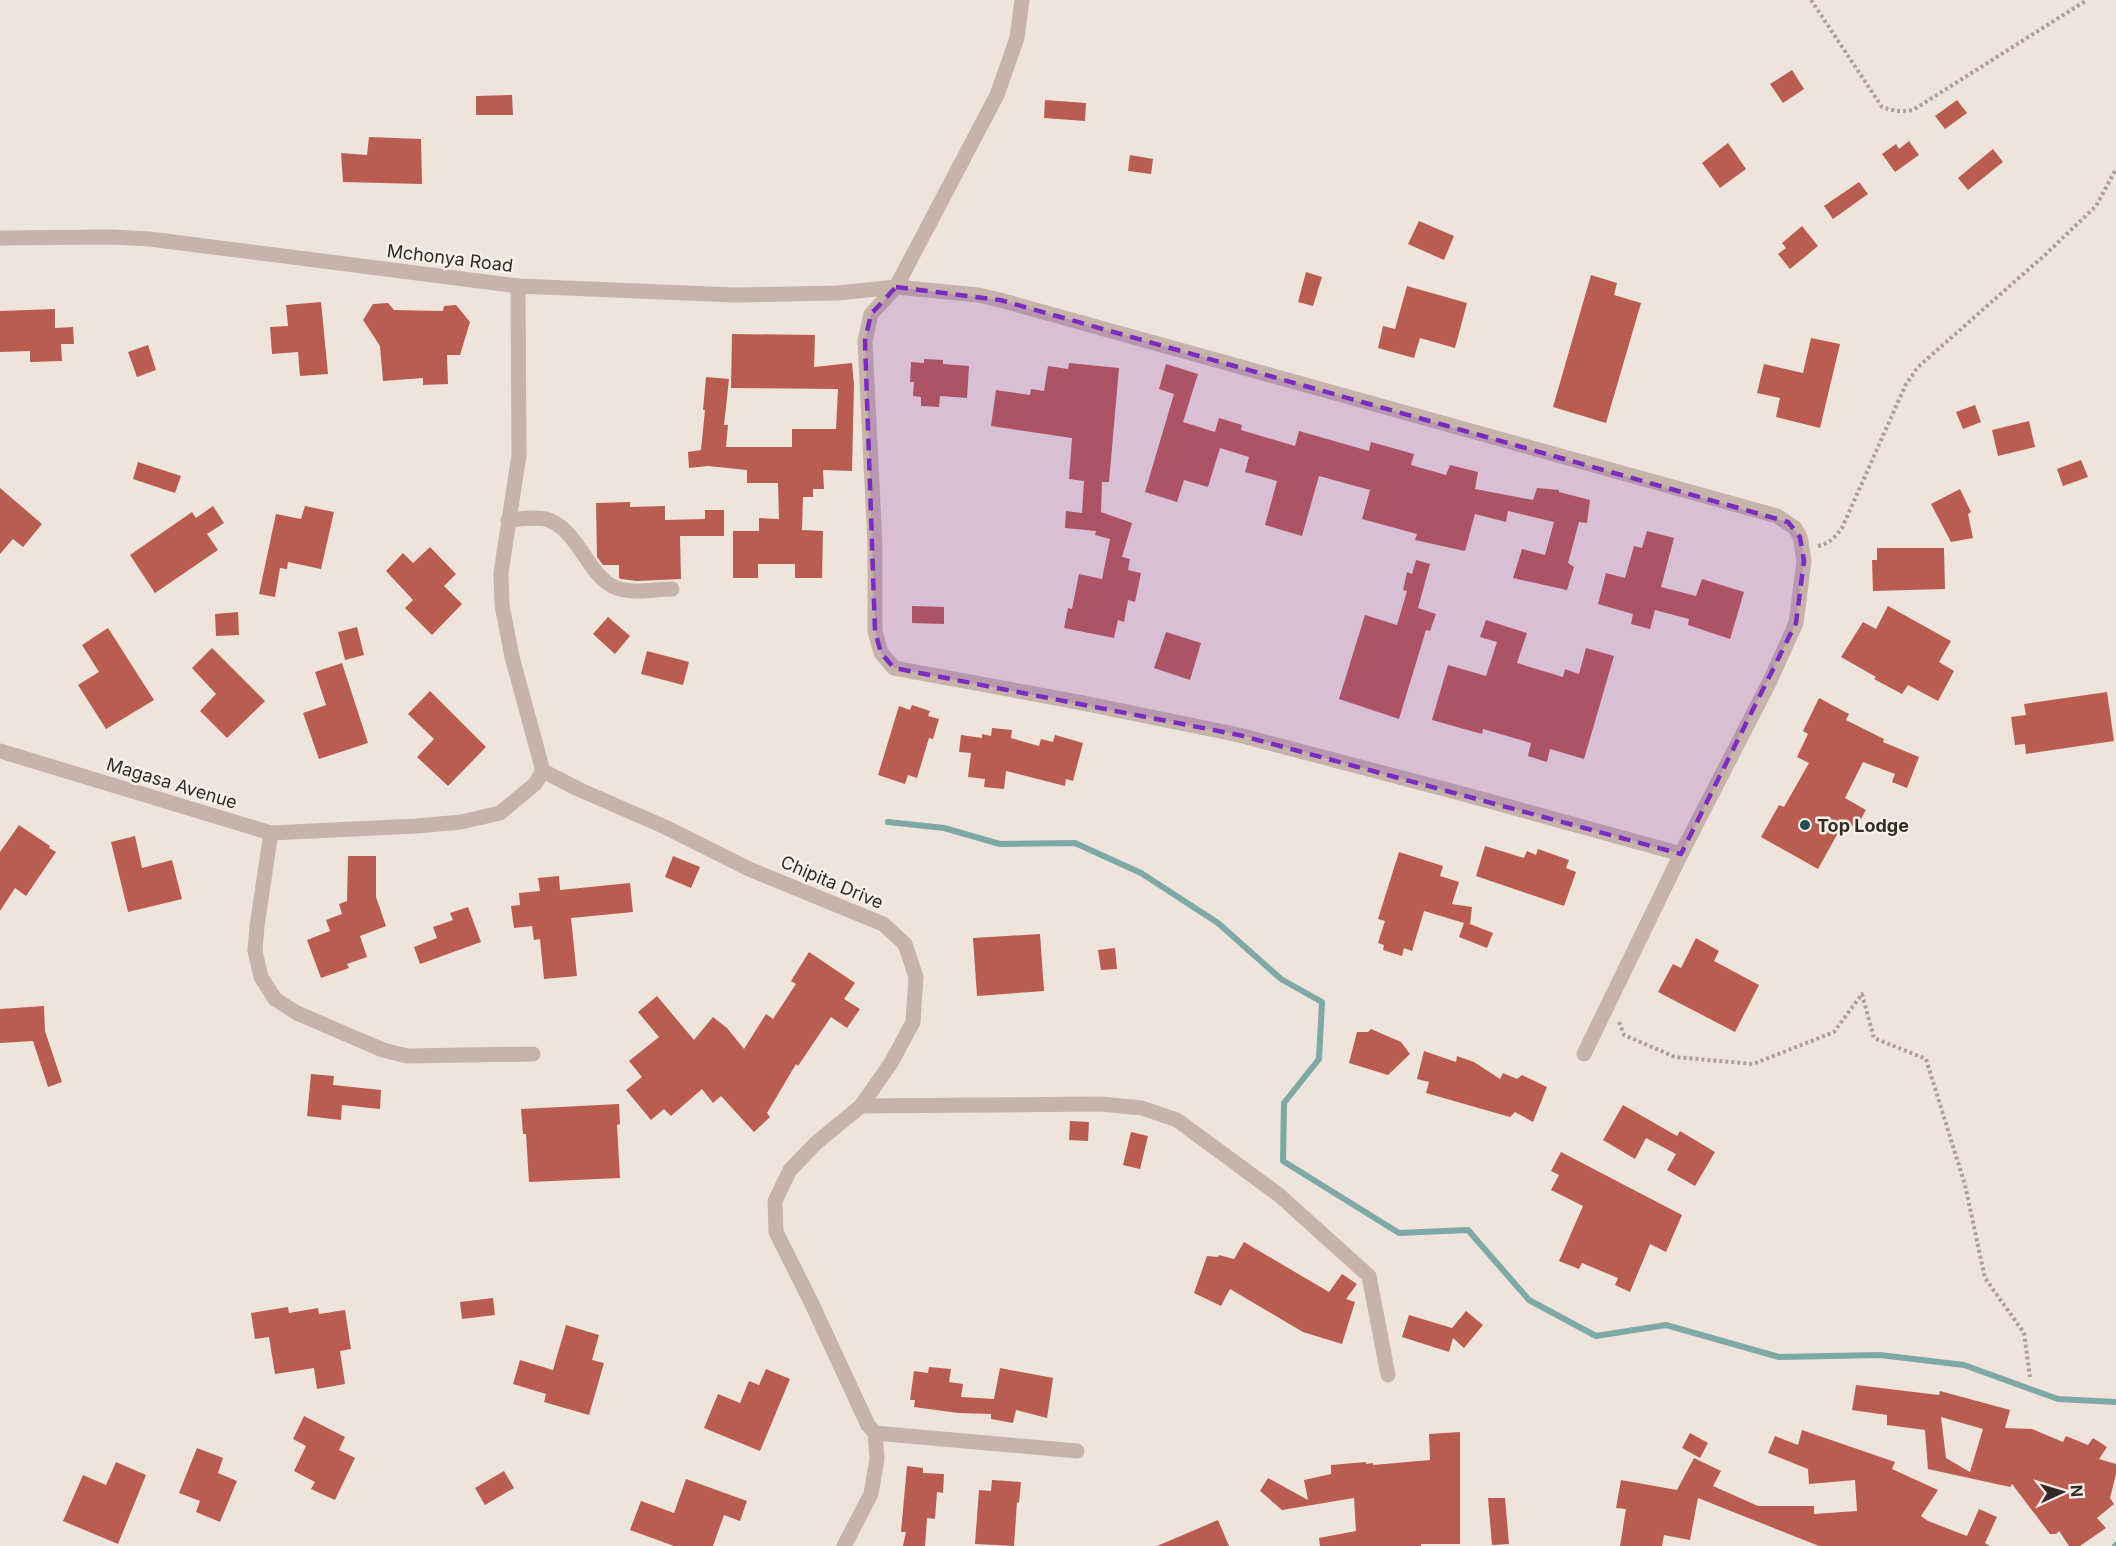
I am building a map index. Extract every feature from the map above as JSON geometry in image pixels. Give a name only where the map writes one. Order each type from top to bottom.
[{"type":"street","points":[[1022,0],[1017,38],[997,95],[896,287],[871,314],[865,341],[875,545],[875,632],[881,653],[894,668],[1239,735],[1681,854]]},
{"type":"street","name":"Mchonya Road","points":[[0,238],[150,239],[518,286],[734,295],[838,293],[896,287],[978,295],[1778,516],[1795,528],[1802,548]]},
{"type":"street","points":[[518,286],[519,456],[501,573],[502,605],[512,657],[543,771]]},
{"type":"street","points":[[508,520],[539,518],[561,527],[576,541],[596,570],[616,588],[632,591],[672,589]]},
{"type":"street","points":[[1584,1054],[1797,623],[1804,561],[1802,548]]},
{"type":"street","name":"Magasa Avenue","points":[[0,751],[271,833],[460,822],[500,813],[536,784],[543,771]]},
{"type":"street","name":"Chipita Drive","points":[[543,771],[665,827],[749,869],[883,924],[905,944],[916,977],[914,1022],[891,1063],[861,1106],[816,1143],[790,1170],[775,1201],[776,1232],[868,1425],[875,1433],[876,1459],[871,1494],[844,1546]]},
{"type":"street","points":[[271,833],[255,951],[261,977],[275,999],[297,1013],[383,1050],[407,1056],[533,1054]]},
{"type":"street","points":[[861,1106],[1101,1104],[1142,1108],[1177,1120],[1279,1195],[1369,1276],[1388,1375]]},
{"type":"street","points":[[875,1433],[1077,1450]]},
{"type":"path","points":[[1811,0],[1882,107],[1903,112],[1913,110],[2087,0]]},
{"type":"path","points":[[1802,548],[1824,545],[1842,528],[1902,392],[1918,367],[2048,253],[2096,206],[2116,169]]},
{"type":"path","points":[[1610,1000],[1624,1035],[1675,1057],[1753,1064],[1834,1032],[1862,994],[1874,1038],[1926,1059],[1965,1185],[1985,1278],[2024,1332],[2030,1377]]},
{"type":"highlighted area","points":[[896,287],[1000,300],[1788,522],[1800,537],[1804,561],[1796,623],[1681,854],[1239,735],[894,668],[881,653],[875,631],[865,341],[871,314]]},
{"type":"building","points":[[1792,70],[1804,89],[1783,103],[1770,84]]},
{"type":"building","points":[[512,95],[513,115],[476,115],[476,96]]},
{"type":"building","points":[[1045,100],[1086,103],[1085,121],[1044,118]]},
{"type":"building","points":[[1957,100],[1967,113],[1945,129],[1935,116]]},
{"type":"building","points":[[369,137],[421,139],[422,184],[343,182],[341,153],[367,155]]},
{"type":"building","points":[[1909,141],[1919,155],[1895,172],[1882,154],[1896,144],[1899,149]]},
{"type":"building","points":[[1728,143],[1746,169],[1720,188],[1702,163]]},
{"type":"building","points":[[1993,149],[2003,162],[1968,190],[1958,178]]},
{"type":"building","points":[[1130,155],[1153,159],[1151,174],[1128,171]]},
{"type":"building","points":[[1859,182],[1868,194],[1833,219],[1824,206]]},
{"type":"building","points":[[1419,221],[1454,236],[1444,260],[1408,244]]},
{"type":"building","points":[[1802,226],[1818,246],[1790,269],[1778,254],[1786,248],[1782,243]]},
{"type":"building","points":[[1306,272],[1322,277],[1313,306],[1298,302]]},
{"type":"building","points":[[1591,275],[1617,283],[1614,295],[1641,303],[1606,423],[1553,407]]},
{"type":"building","points":[[1407,286],[1467,303],[1455,348],[1420,338],[1414,358],[1378,348],[1383,326],[1395,329]]},
{"type":"building","points":[[321,302],[328,374],[300,376],[298,352],[272,354],[270,327],[288,326],[286,305]]},
{"type":"building","points":[[388,303],[394,310],[443,311],[444,306],[456,305],[470,322],[460,355],[447,355],[448,384],[423,385],[423,378],[383,381],[380,346],[363,320],[373,304]]},
{"type":"building","points":[[55,309],[55,328],[73,327],[74,344],[61,344],[62,361],[30,362],[30,351],[0,352],[0,311]]},
{"type":"building","points":[[732,334],[815,335],[814,367],[852,363],[854,384],[852,471],[823,470],[824,489],[813,489],[813,497],[803,497],[802,530],[823,531],[822,578],[795,578],[795,564],[758,564],[758,578],[733,578],[733,531],[759,531],[759,518],[779,519],[778,483],[747,483],[747,470],[708,466],[689,468],[688,452],[701,450],[706,377],[729,379],[724,425],[728,425],[726,447],[792,447],[792,429],[836,429],[838,389],[731,388]]},
{"type":"building","points":[[1811,338],[1840,344],[1820,428],[1776,417],[1780,398],[1757,393],[1764,364],[1803,373]]},
{"type":"building","points":[[148,345],[156,370],[137,377],[128,352]]},
{"type":"building","points":[[924,359],[943,360],[943,364],[969,366],[967,398],[940,396],[939,407],[921,406],[921,397],[913,396],[914,382],[910,382],[911,362],[924,363]]},
{"type":"building","points":[[1069,363],[1119,368],[1109,482],[1102,482],[1101,512],[1132,523],[1122,557],[1130,559],[1128,570],[1141,573],[1135,602],[1128,600],[1124,622],[1118,620],[1114,638],[1064,628],[1068,608],[1072,609],[1079,574],[1102,579],[1110,539],[1095,535],[1096,531],[1065,528],[1066,511],[1082,513],[1084,481],[1069,479],[1072,438],[991,426],[996,390],[1030,395],[1031,389],[1044,391],[1048,366],[1068,369]]},
{"type":"building","points":[[1166,364],[1198,374],[1183,422],[1215,432],[1219,418],[1242,425],[1241,430],[1295,446],[1299,431],[1369,451],[1371,442],[1414,454],[1411,465],[1446,475],[1450,465],[1478,472],[1475,489],[1533,500],[1537,488],[1559,490],[1559,492],[1590,500],[1587,523],[1579,522],[1568,563],[1574,567],[1567,590],[1513,578],[1522,549],[1545,555],[1554,522],[1508,511],[1506,522],[1475,514],[1465,551],[1415,540],[1417,534],[1362,519],[1370,490],[1319,476],[1302,536],[1265,525],[1277,481],[1245,472],[1249,457],[1220,448],[1208,487],[1184,480],[1177,502],[1145,492],[1174,394],[1159,389]]},
{"type":"building","points":[[1975,405],[1981,422],[1963,429],[1956,412]]},
{"type":"building","points":[[2029,421],[2035,447],[1998,456],[1992,430]]},
{"type":"building","points":[[2081,460],[2088,477],[2063,486],[2057,469]]},
{"type":"building","points":[[138,462],[181,476],[175,493],[133,479]]},
{"type":"building","points":[[0,488],[42,524],[23,547],[13,539],[0,554]]},
{"type":"building","points":[[1960,489],[1971,512],[1968,514],[1973,538],[1951,542],[1931,504]]},
{"type":"building","points":[[630,502],[630,507],[665,506],[665,520],[705,519],[705,510],[724,510],[724,536],[680,536],[681,579],[637,581],[621,579],[619,578],[619,565],[603,565],[597,557],[596,503]]},
{"type":"building","points":[[213,506],[224,523],[207,534],[218,550],[155,593],[130,555],[192,512],[196,518]]},
{"type":"building","points":[[305,506],[334,512],[321,569],[288,562],[287,569],[280,568],[275,597],[259,594],[276,514],[301,519]]},
{"type":"building","points":[[1647,531],[1674,538],[1661,587],[1696,596],[1702,579],[1744,592],[1730,639],[1688,625],[1689,619],[1655,610],[1650,629],[1631,624],[1633,614],[1598,604],[1606,573],[1625,578],[1634,546],[1642,548]]},
{"type":"building","points":[[430,547],[456,574],[444,586],[462,604],[432,635],[405,608],[413,600],[386,571],[403,553],[413,563]]},
{"type":"building","points":[[1877,548],[1944,548],[1945,589],[1873,591],[1872,560],[1877,560]]},
{"type":"building","points":[[1416,560],[1430,564],[1418,608],[1436,614],[1430,631],[1426,630],[1399,719],[1339,699],[1365,615],[1397,625],[1407,591],[1403,590],[1407,572],[1412,574]]},
{"type":"building","points":[[912,606],[944,607],[944,624],[912,623]]},
{"type":"building","points":[[1888,606],[1951,641],[1939,662],[1954,671],[1938,701],[1908,685],[1902,694],[1841,657],[1863,622],[1876,629]]},
{"type":"building","points":[[238,612],[239,635],[216,636],[215,614]]},
{"type":"building","points":[[608,617],[630,636],[615,654],[593,634]]},
{"type":"building","points":[[1486,620],[1527,633],[1517,663],[1563,677],[1565,669],[1579,674],[1586,648],[1614,656],[1584,759],[1550,749],[1547,762],[1528,756],[1531,743],[1483,729],[1482,734],[1432,720],[1448,665],[1486,676],[1497,642],[1480,637]]},
{"type":"building","points":[[357,627],[364,655],[345,660],[338,632]]},
{"type":"building","points":[[108,628],[154,700],[106,729],[78,685],[99,672],[82,645]]},
{"type":"building","points":[[1166,632],[1201,643],[1190,680],[1154,668]]},
{"type":"building","points":[[212,648],[265,701],[227,738],[200,711],[216,694],[192,668]]},
{"type":"building","points":[[647,651],[689,662],[683,685],[641,674]]},
{"type":"building","points":[[342,663],[368,743],[319,759],[303,713],[326,705],[315,672]]},
{"type":"building","points":[[430,691],[486,747],[448,786],[417,757],[434,739],[408,714]]},
{"type":"building","points":[[2107,692],[2114,741],[2026,754],[2025,744],[2015,745],[2011,717],[2026,715],[2024,704]]},
{"type":"building","points":[[1819,698],[1849,714],[1846,720],[1884,739],[1883,742],[1919,757],[1907,788],[1892,782],[1895,774],[1863,762],[1845,798],[1866,810],[1856,828],[1844,822],[1818,869],[1761,837],[1779,805],[1784,807],[1809,763],[1797,757],[1808,734],[1803,731]]},
{"type":"building","points":[[912,705],[930,711],[928,716],[939,719],[933,739],[929,738],[917,778],[908,775],[905,784],[878,775],[899,706],[910,710]]},
{"type":"building","points":[[992,728],[1012,730],[1011,738],[1039,746],[1041,739],[1053,742],[1055,735],[1083,743],[1073,781],[1066,779],[1065,786],[1006,771],[1004,789],[984,787],[985,779],[968,777],[971,753],[959,752],[961,735],[982,738],[982,734],[991,736]]},
{"type":"building","points":[[19,825],[56,852],[26,896],[15,888],[0,911],[0,852]]},
{"type":"building","points":[[135,836],[142,868],[172,860],[182,899],[128,912],[111,842]]},
{"type":"building","points":[[1485,846],[1524,858],[1527,851],[1536,855],[1538,849],[1569,860],[1566,868],[1576,872],[1564,906],[1476,876]]},
{"type":"building","points":[[1399,852],[1443,866],[1440,876],[1459,882],[1452,904],[1472,907],[1470,924],[1493,933],[1487,948],[1459,937],[1464,923],[1424,911],[1412,951],[1404,948],[1402,956],[1383,950],[1384,945],[1378,943],[1385,921],[1378,919]]},
{"type":"building","points":[[348,856],[376,856],[376,897],[386,926],[360,936],[367,957],[347,964],[349,968],[321,978],[307,940],[330,931],[326,920],[342,914],[339,904],[347,901]]},
{"type":"building","points":[[673,856],[700,867],[691,888],[665,877]]},
{"type":"building","points":[[559,876],[560,890],[630,883],[633,912],[571,918],[577,976],[544,979],[540,939],[534,940],[532,926],[514,928],[511,906],[520,905],[519,893],[540,891],[538,878]]},
{"type":"building","points":[[468,907],[481,942],[420,964],[414,947],[437,938],[433,927],[453,920],[450,913]]},
{"type":"building","points":[[1040,934],[1044,991],[977,996],[973,938]]},
{"type":"building","points":[[1696,938],[1719,951],[1714,961],[1759,985],[1735,1032],[1658,992],[1673,964],[1681,968]]},
{"type":"building","points":[[1115,948],[1117,969],[1101,970],[1098,950]]},
{"type":"building","points":[[809,952],[855,983],[844,999],[860,1009],[847,1028],[831,1017],[798,1066],[796,1064],[767,1113],[770,1117],[754,1132],[721,1096],[713,1103],[702,1089],[671,1116],[664,1109],[651,1120],[626,1090],[642,1077],[629,1061],[659,1037],[638,1012],[657,996],[694,1040],[713,1017],[727,1028],[744,1049],[766,1014],[773,1019],[796,984],[791,981]]},
{"type":"building","points":[[44,1006],[45,1031],[62,1082],[48,1087],[33,1041],[0,1043],[0,1009]]},
{"type":"building","points":[[1371,1029],[1401,1042],[1410,1054],[1388,1075],[1349,1063],[1357,1032],[1368,1032]]},
{"type":"building","points":[[1424,1051],[1456,1062],[1457,1056],[1474,1062],[1500,1079],[1503,1073],[1517,1079],[1522,1075],[1547,1087],[1533,1122],[1515,1112],[1510,1117],[1426,1093],[1429,1082],[1417,1079]]},
{"type":"building","points":[[311,1074],[334,1076],[333,1085],[381,1090],[380,1109],[342,1105],[341,1120],[307,1116]]},
{"type":"building","points":[[619,1104],[620,1124],[617,1125],[620,1178],[529,1182],[526,1134],[523,1134],[521,1109]]},
{"type":"building","points":[[1623,1105],[1677,1136],[1680,1131],[1715,1152],[1695,1186],[1667,1170],[1676,1154],[1646,1138],[1635,1159],[1603,1140]]},
{"type":"building","points":[[1070,1121],[1089,1122],[1088,1141],[1069,1140]]},
{"type":"building","points":[[1131,1132],[1148,1136],[1140,1169],[1123,1165]]},
{"type":"building","points":[[1561,1152],[1682,1215],[1666,1252],[1650,1244],[1630,1292],[1615,1285],[1618,1278],[1582,1263],[1579,1269],[1559,1261],[1583,1206],[1551,1190],[1559,1175],[1551,1171]]},
{"type":"building","points":[[1244,1242],[1329,1292],[1342,1274],[1357,1284],[1346,1299],[1355,1302],[1342,1344],[1303,1332],[1230,1289],[1221,1306],[1194,1293],[1207,1256],[1218,1257],[1219,1255],[1234,1259]]},
{"type":"building","points":[[493,1298],[495,1315],[462,1319],[460,1302]]},
{"type":"building","points":[[288,1307],[289,1313],[318,1308],[319,1314],[345,1310],[351,1349],[340,1351],[345,1384],[317,1389],[314,1368],[275,1374],[269,1337],[255,1339],[251,1313]]},
{"type":"building","points":[[1466,1311],[1483,1325],[1464,1348],[1453,1338],[1449,1352],[1402,1337],[1409,1315],[1452,1328]]},
{"type":"building","points":[[566,1325],[599,1335],[592,1360],[604,1363],[589,1415],[544,1402],[546,1394],[513,1384],[520,1360],[553,1370]]},
{"type":"building","points":[[929,1367],[951,1369],[949,1382],[963,1384],[961,1397],[994,1399],[1000,1368],[1053,1378],[1047,1418],[1016,1410],[1013,1423],[991,1419],[991,1414],[958,1413],[914,1407],[915,1400],[910,1400],[914,1371],[928,1373]]},
{"type":"building","points":[[766,1369],[790,1379],[760,1451],[704,1428],[718,1394],[740,1403],[749,1381],[759,1385]]},
{"type":"building","points":[[1856,1385],[1939,1395],[1940,1391],[2010,1410],[2005,1428],[2032,1429],[2063,1442],[2066,1436],[2088,1445],[2093,1438],[2107,1447],[2099,1459],[2116,1464],[2110,1498],[2114,1504],[2097,1518],[2106,1528],[2080,1546],[2069,1546],[2059,1531],[2056,1534],[2050,1534],[2012,1484],[2010,1487],[1928,1469],[1925,1430],[1887,1425],[1887,1415],[1852,1410]],"holes":[[[1941,1417],[1983,1429],[1970,1472],[1946,1458]]]},
{"type":"building","points":[[304,1416],[345,1437],[339,1450],[355,1458],[335,1500],[311,1489],[315,1482],[294,1471],[306,1446],[293,1439]]},
{"type":"building","points":[[1802,1430],[1895,1462],[1892,1469],[1938,1490],[1921,1516],[1928,1521],[1967,1536],[1979,1509],[1997,1517],[1985,1543],[1990,1546],[1819,1546],[1698,1498],[1690,1540],[1664,1535],[1662,1546],[1620,1546],[1626,1509],[1616,1508],[1621,1480],[1677,1490],[1694,1458],[1721,1471],[1713,1486],[1758,1506],[1814,1506],[1814,1514],[1857,1511],[1855,1480],[1809,1484],[1808,1469],[1768,1453],[1775,1436],[1798,1445]]},
{"type":"building","points":[[1460,1432],[1460,1544],[1320,1546],[1319,1538],[1356,1531],[1354,1498],[1282,1510],[1260,1491],[1268,1478],[1308,1500],[1304,1480],[1331,1474],[1331,1465],[1366,1462],[1366,1464],[1373,1463],[1373,1465],[1430,1460],[1429,1434]]},
{"type":"building","points":[[1690,1433],[1708,1443],[1700,1458],[1682,1448]]},
{"type":"building","points":[[197,1448],[223,1458],[218,1473],[237,1481],[220,1522],[196,1512],[200,1501],[179,1493]]},
{"type":"building","points":[[116,1462],[146,1475],[118,1544],[63,1521],[83,1475],[106,1485]]},
{"type":"building","points":[[907,1466],[923,1468],[923,1473],[944,1474],[943,1493],[937,1492],[935,1519],[927,1518],[925,1546],[903,1546],[906,1532],[901,1532]]},
{"type":"building","points":[[504,1471],[514,1488],[485,1505],[475,1488]]},
{"type":"building","points":[[686,1479],[747,1501],[740,1521],[724,1515],[713,1546],[674,1546],[630,1530],[641,1501],[674,1513]]},
{"type":"building","points":[[992,1480],[1021,1482],[1019,1503],[1017,1502],[1014,1546],[975,1544],[979,1490],[991,1491]]},
{"type":"building","points":[[1488,1498],[1505,1498],[1509,1544],[1492,1545]]},
{"type":"building","points":[[1218,1520],[1229,1546],[1157,1546]]},
{"type":"waterway","points":[[888,822],[944,828],[1000,844],[1075,843],[1141,873],[1218,923],[1281,979],[1322,1002],[1319,1059],[1284,1103],[1283,1161],[1399,1233],[1468,1230],[1529,1300],[1596,1336],[1666,1325],[1779,1357],[1880,1355],[1964,1365],[2058,1399],[2116,1402]]},
{"type":"place","name":"Top Lodge","points":[[1805,825]]}]
